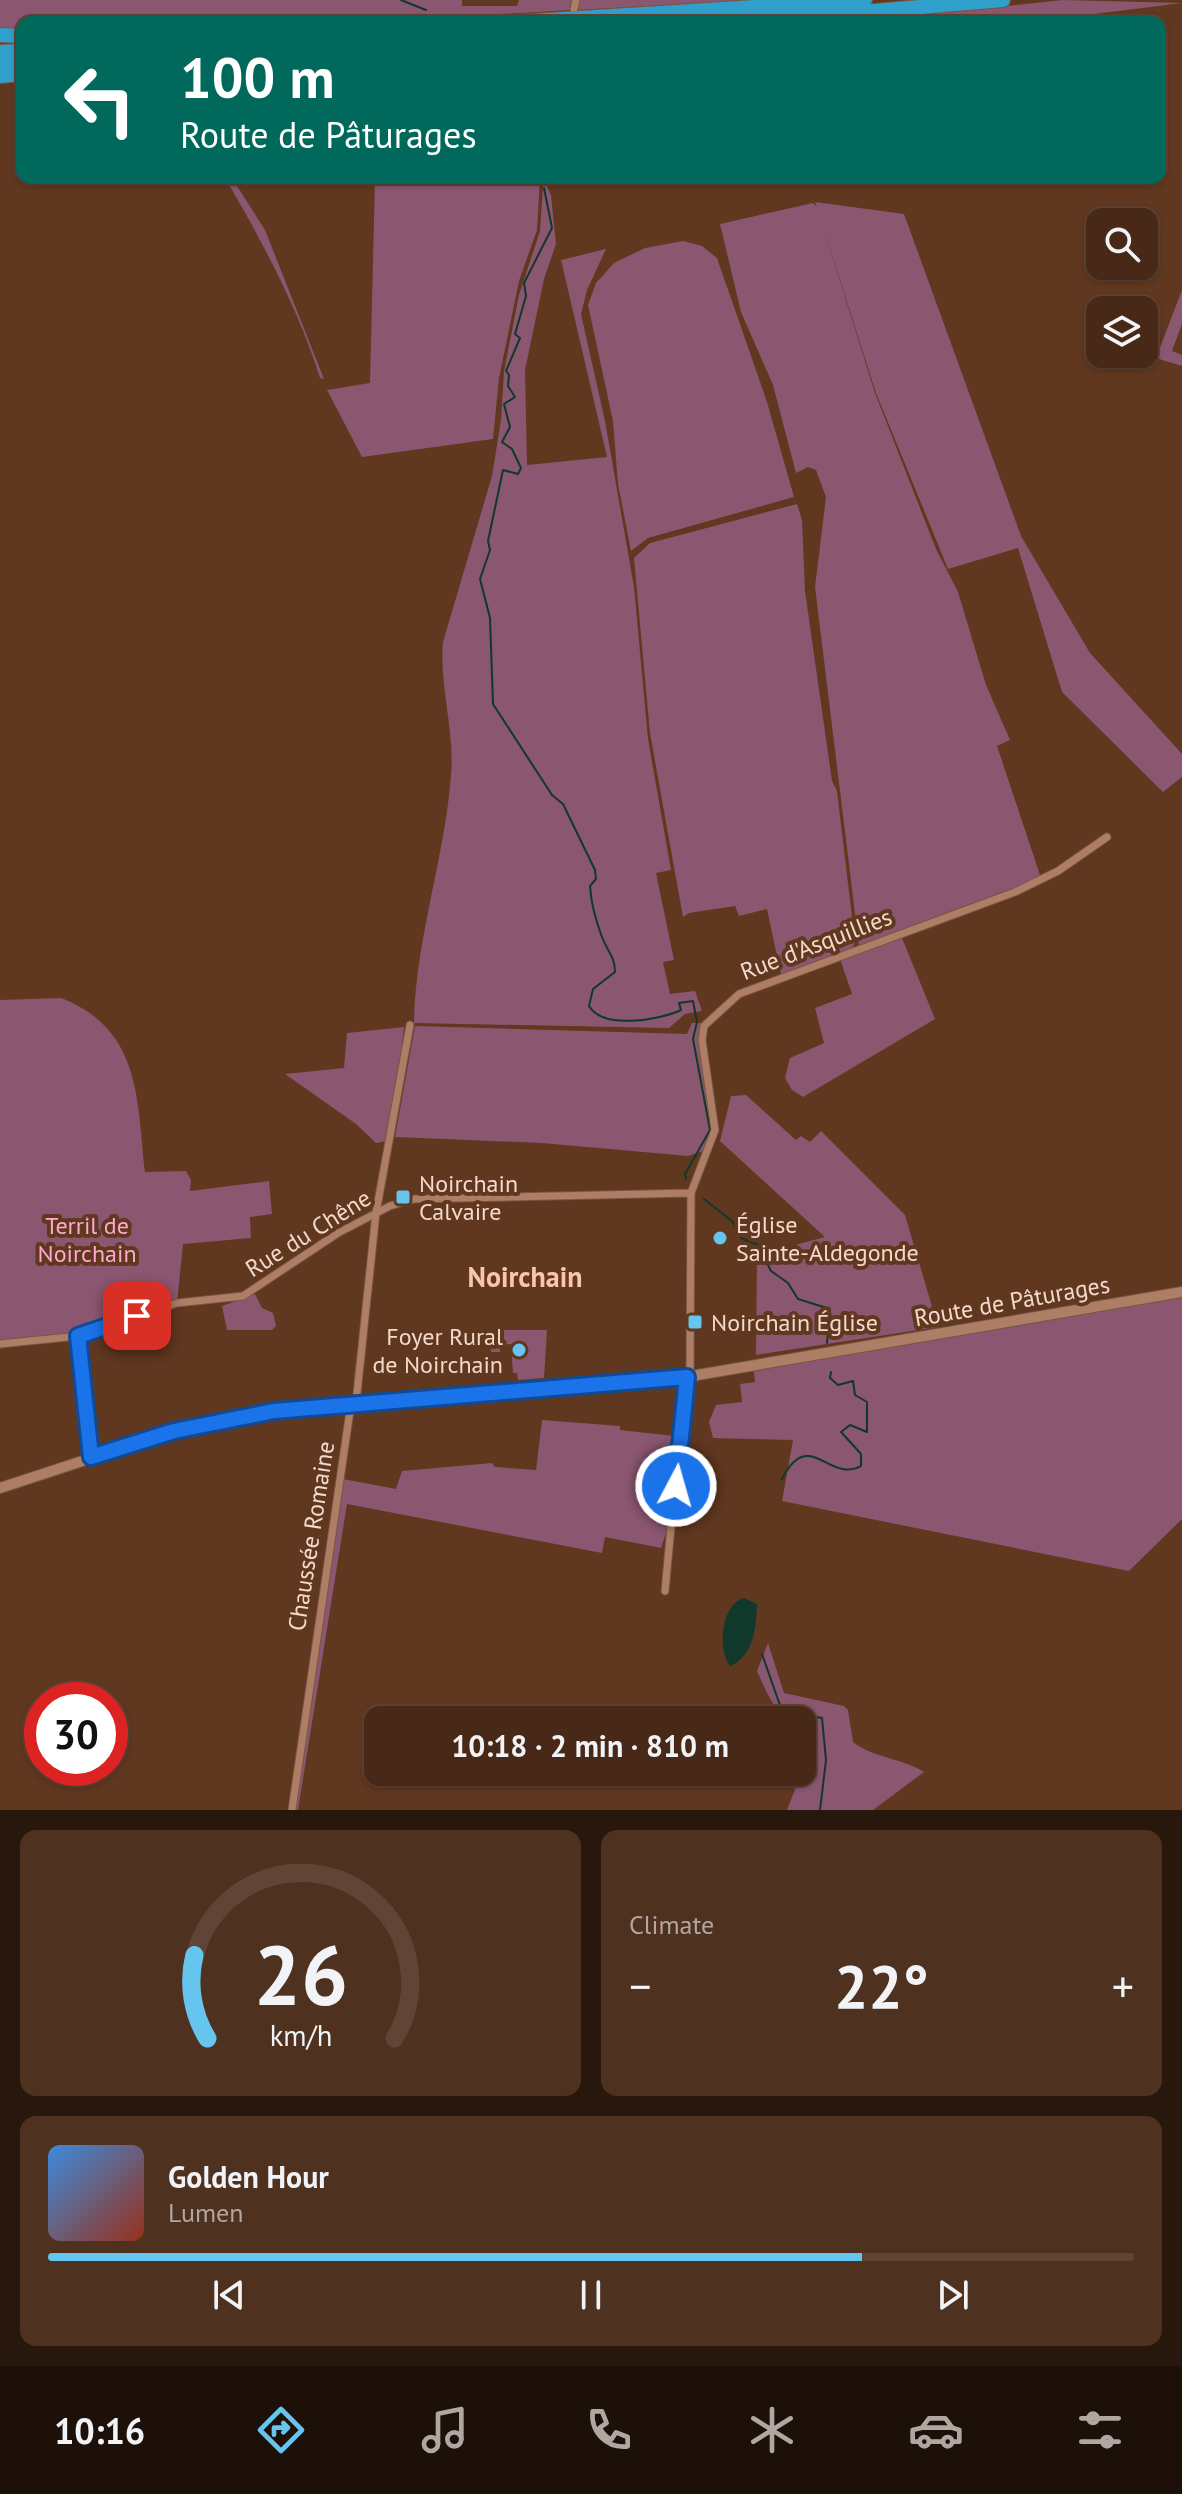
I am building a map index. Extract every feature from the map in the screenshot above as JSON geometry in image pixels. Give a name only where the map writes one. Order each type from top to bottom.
[{"type":"highway","points":[[612,16],[865,0]]},
{"type":"highway","points":[[815,16],[1003,0]]},
{"type":"main road","name":"Route de Pâturages","points":[[0,1488],[91,1457],[212,1422],[353,1403],[687,1377],[1182,1292]]},
{"type":"street","points":[[574,9],[576,0]]},
{"type":"street","name":"Rue d'Asquillies","points":[[691,1193],[715,1130],[702,1032],[709,1018],[723,1005],[770,981],[1023,889],[1058,871],[1107,837]]},
{"type":"street","name":"Chaussée Romaine","points":[[292,1810],[353,1403],[376,1213],[410,1025]]},
{"type":"street","points":[[665,1591],[690,1370],[691,1193]]},
{"type":"street","name":"Rue du Chêne","points":[[0,1344],[78,1336],[177,1303],[243,1296],[321,1243],[403,1202],[446,1197],[691,1193]]},
{"type":"street","points":[[78,1336],[91,1457]]},
{"type":"green space","points":[[0,0],[462,0],[462,6],[517,6],[519,0],[573,0],[570,10],[456,16],[16,16],[16,30],[0,29]]},
{"type":"green space","points":[[579,0],[754,0],[577,10]]},
{"type":"green space","points":[[1063,0],[1182,3],[1079,16],[909,16]]},
{"type":"green space","points":[[228,184],[236,184],[265,230],[324,379],[320,378],[278,275]]},
{"type":"green space","points":[[375,184],[540,184],[537,230],[519,281],[499,378],[493,439],[362,457],[327,390],[370,383]]},
{"type":"green space","points":[[546,184],[551,195],[556,244],[544,279],[525,370],[527,465],[607,457],[561,260],[606,249],[587,290],[581,314],[605,421],[634,587],[648,739],[671,870],[656,873],[674,960],[663,962],[670,994],[695,991],[702,1011],[685,1014],[669,1028],[414,1023],[419,962],[443,837],[451,775],[443,642],[492,476],[501,420],[504,371],[519,295],[540,231],[543,186]]},
{"type":"green space","points":[[815,202],[904,214],[1021,536],[1090,653],[1182,754],[1182,777],[1163,792],[1062,692],[1018,548],[948,569],[876,393],[821,220],[875,393],[936,549],[958,592],[986,685],[1010,740],[997,746],[1041,878],[859,946],[815,587],[826,497],[816,470],[808,467],[796,473],[773,385],[741,312],[720,224],[813,203],[817,207]]},
{"type":"green space","points":[[683,241],[702,246],[717,258],[767,402],[794,497],[648,538],[631,551],[618,484],[613,421],[588,305],[596,283],[614,263],[645,248]]},
{"type":"green space","points":[[1182,290],[1182,324],[1172,351],[1182,355],[1182,366],[1158,359]]},
{"type":"green space","points":[[797,504],[802,520],[805,591],[832,781],[837,791],[855,942],[852,949],[781,975],[767,909],[739,916],[735,906],[689,913],[683,917],[650,733],[634,558],[650,543]]},
{"type":"green space","points":[[900,933],[935,1019],[803,1097],[792,1090],[785,1078],[790,1058],[824,1043],[815,1008],[852,994],[839,956]]},
{"type":"green space","name":"Terril de Noirchain","points":[[61,998],[87,1011],[107,1028],[121,1047],[136,1093],[145,1172],[186,1171],[191,1180],[190,1191],[269,1181],[272,1214],[250,1217],[251,1238],[183,1244],[177,1303],[78,1336],[0,1344],[0,1000]]},
{"type":"green space","points":[[692,1023],[701,1023],[699,1039],[713,1116],[709,1149],[688,1156],[542,1143],[395,1137],[415,1026],[687,1034]]},
{"type":"green space","points":[[404,1027],[392,1140],[376,1143],[356,1124],[285,1074],[344,1068],[347,1033]]},
{"type":"green space","points":[[746,1095],[796,1140],[801,1136],[810,1142],[821,1131],[905,1215],[938,1327],[756,1355],[757,1255],[825,1237],[720,1141],[731,1096]]},
{"type":"green space","points":[[1182,1292],[1182,1519],[1129,1571],[782,1501],[793,1440],[713,1438],[709,1422],[716,1405],[742,1402],[740,1384],[755,1382],[753,1365]]},
{"type":"green space","points":[[255,1294],[262,1308],[273,1313],[276,1326],[272,1330],[227,1330],[222,1306]]},
{"type":"green space","points":[[489,1330],[547,1330],[544,1378],[518,1380],[517,1373],[513,1373],[511,1344],[500,1345],[500,1352],[491,1352]]},
{"type":"green space","points":[[542,1420],[620,1426],[620,1430],[674,1436],[667,1530],[661,1548],[605,1537],[602,1553],[347,1504],[298,1810],[294,1810],[343,1479],[396,1489],[402,1471],[492,1463],[495,1467],[536,1470]]},
{"type":"green space","points":[[768,1643],[784,1693],[844,1706],[848,1710],[853,1742],[924,1772],[873,1810],[787,1810],[796,1786],[816,1786],[816,1706],[776,1706],[757,1671]]},
{"type":"shaded area","points":[[744,1598],[757,1604],[754,1631],[749,1648],[730,1666],[723,1649],[726,1618],[736,1602]]},
{"type":"waterway","points":[[401,0],[426,10]]},
{"type":"waterway","points":[[544,188],[552,228],[524,283],[526,296],[515,334],[520,338],[506,371],[509,375],[508,386],[515,397],[504,404],[510,427],[502,442],[512,449],[521,468],[518,474],[503,470],[488,541],[490,550],[480,579],[490,618],[493,704],[552,795],[563,804],[595,870],[596,879],[590,886],[593,906],[615,972],[593,989],[589,1006],[606,1018],[632,1021],[672,1014],[681,1010],[679,1003],[693,1001],[697,1022],[693,1039],[710,1130],[685,1174],[686,1179]]},
{"type":"waterway","points":[[704,1199],[732,1221],[741,1238],[758,1245],[771,1271],[788,1283],[798,1299],[830,1309],[827,1343]]},
{"type":"waterway","points":[[782,1479],[801,1457],[810,1456],[850,1470],[861,1466],[861,1454],[841,1432],[850,1425],[867,1432],[867,1402],[855,1395],[853,1381],[838,1385],[830,1378],[831,1372]]},
{"type":"waterway","points":[[762,1654],[782,1711],[822,1718],[826,1760],[820,1810]]},
{"type":"place","name":"Noirchain Calvaire","points":[[403,1197]]},
{"type":"place","name":"Église Sainte-Aldegonde","points":[[720,1238]]},
{"type":"place","name":"Noirchain Église","points":[[695,1322]]},
{"type":"place","name":"Foyer Rural de Noirchain","points":[[519,1350]]},
{"type":"district","name":"Noirchain","points":[[525,1276]]},
{"type":"route","points":[[137,1316],[78,1336],[91,1457],[174,1431],[274,1411],[687,1377],[676,1486]]}]
